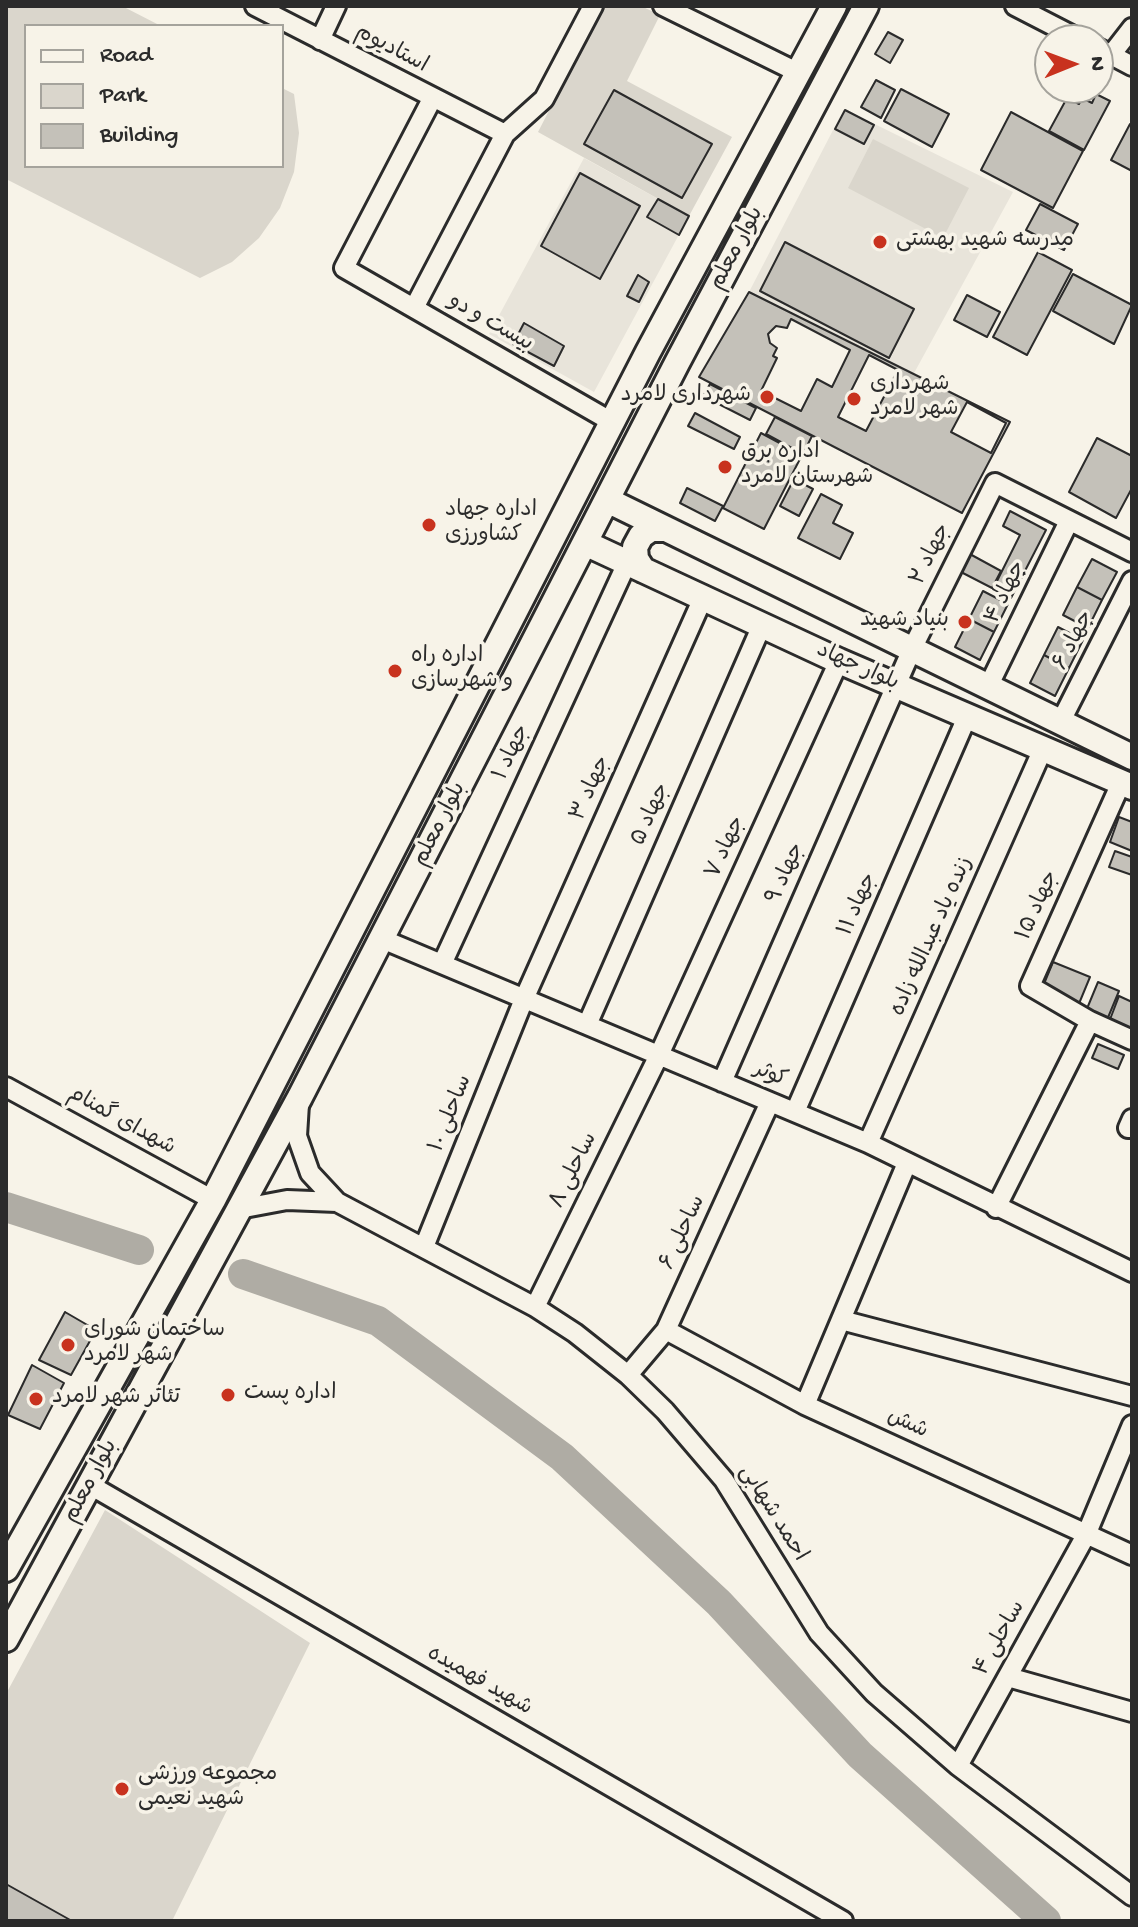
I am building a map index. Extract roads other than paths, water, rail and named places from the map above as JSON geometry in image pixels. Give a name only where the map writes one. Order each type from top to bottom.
[{"type":"street","name":"استادیوم","points":[[255,6],[505,134]]},
{"type":"street","points":[[320,40],[336,6]]},
{"type":"street","points":[[414,308],[505,134],[544,99],[593,6]]},
{"type":"street","points":[[663,6],[797,72]]},
{"type":"street","name":"بلوار معلم","points":[[6,1569],[213,1200],[612,422],[834,6]]},
{"type":"street","name":"بلوار معلم","points":[[6,1639],[300,1097],[607,500],[866,6]]},
{"type":"street","points":[[1015,6],[1035,10],[1056,24]]},
{"type":"street","points":[[1114,44],[1132,28]]},
{"type":"street","points":[[1114,57],[1132,66]]},
{"type":"street","name":"بیست و دو","points":[[432,99],[344,268],[612,422]]},
{"type":"street","name":"جهاد ۲","points":[[896,686],[995,483],[1069,521]]},
{"type":"street","name":"بلوار جهاد","points":[[607,500],[1132,757]]},
{"type":"street","points":[[1069,521],[1132,552]]},
{"type":"street","name":"جهاد ۴","points":[[988,687],[1069,521]]},
{"type":"street","points":[[635,566],[635,547],[641,536],[651,529],[663,529]]},
{"type":"street","name":"بلوار جهاد","points":[[585,543],[839,661],[1126,785]]},
{"type":"street","name":"جهاد ۱","points":[[442,964],[635,566]]},
{"type":"street","name":"جهاد ۶","points":[[1060,723],[1132,581]]},
{"type":"street","name":"جهاد ۳","points":[[524,999],[703,598]]},
{"type":"street","name":"جهاد ۵","points":[[587,1025],[762,625]]},
{"type":"street","name":"جهاد ۷","points":[[659,1055],[839,661]]},
{"type":"street","name":"جهاد ۹","points":[[722,1082],[896,686]]},
{"type":"street","name":"جهاد ۱۱","points":[[795,1112],[967,717]]},
{"type":"street","name":"زنده یاد عبدالله زاده","points":[[868,1143],[1042,751]]},
{"type":"street","points":[[435,764],[465,779]]},
{"type":"street","name":"جهاد ۱۵","points":[[1090,1021],[1030,986],[1126,785]]},
{"type":"street","name":"کوثر","points":[[382,939],[868,1143],[1132,1272]]},
{"type":"street","name":"ساحلی ۱۰","points":[[424,1247],[524,999]]},
{"type":"street","points":[[996,1208],[1090,1021],[1132,1040]]},
{"type":"street","name":"ساحلی ۸","points":[[535,1307],[659,1055]]},
{"type":"street","name":"شهدای گمنام","points":[[6,1087],[213,1200]]},
{"type":"street","name":"احمد شهابی","points":[[300,1097],[297,1136],[310,1173],[337,1202],[535,1307],[575,1333],[628,1375],[665,1411],[724,1480],[819,1633],[874,1693],[958,1766],[1132,1896]]},
{"type":"street","name":"ساحلی ۶","points":[[628,1375],[666,1330],[770,1102]]},
{"type":"street","points":[[805,1405],[907,1163]]},
{"type":"street","name":"احمد شهابی","points":[[239,1209],[287,1200],[337,1202]]},
{"type":"street","points":[[841,1320],[1132,1396]]},
{"type":"street","name":"شش","points":[[666,1330],[805,1405],[1132,1555]]},
{"type":"street","name":"ساحلی ۴","points":[[958,1766],[1086,1535],[1132,1425]]},
{"type":"street","name":"شهید فهمیده","points":[[90,1485],[843,1921]]},
{"type":"street","points":[[1008,1677],[1132,1712]]},
{"type":"waterway","points":[[6,1207],[139,1250]]},
{"type":"waterway","points":[[243,1274],[378,1321],[562,1457],[719,1603],[860,1755],[1046,1921]]},
{"type":"place","name":"مدرسه شهید بهشتی","points":[[880,242]]},
{"type":"place","name":"شهرداری لامرد","points":[[767,397]]},
{"type":"place","name":"شهرداری شهر لامرد","points":[[854,399]]},
{"type":"place","name":"اداره برق شهرستان لامرد","points":[[725,467]]},
{"type":"place","name":"اداره جهاد کشاورزی","points":[[429,525]]},
{"type":"place","name":"بنیاد شهید","points":[[965,622]]},
{"type":"place","name":"اداره راه و شهرسازی","points":[[395,671]]},
{"type":"place","name":"ساختمان شورای شهر لامرد","points":[[68,1345]]},
{"type":"place","name":"اداره پست","points":[[228,1395]]},
{"type":"place","name":"تئاتر شهر لامرد","points":[[36,1399]]},
{"type":"place","name":"مجموعه ورزشی شهید نعیمی","points":[[122,1789]]}]
